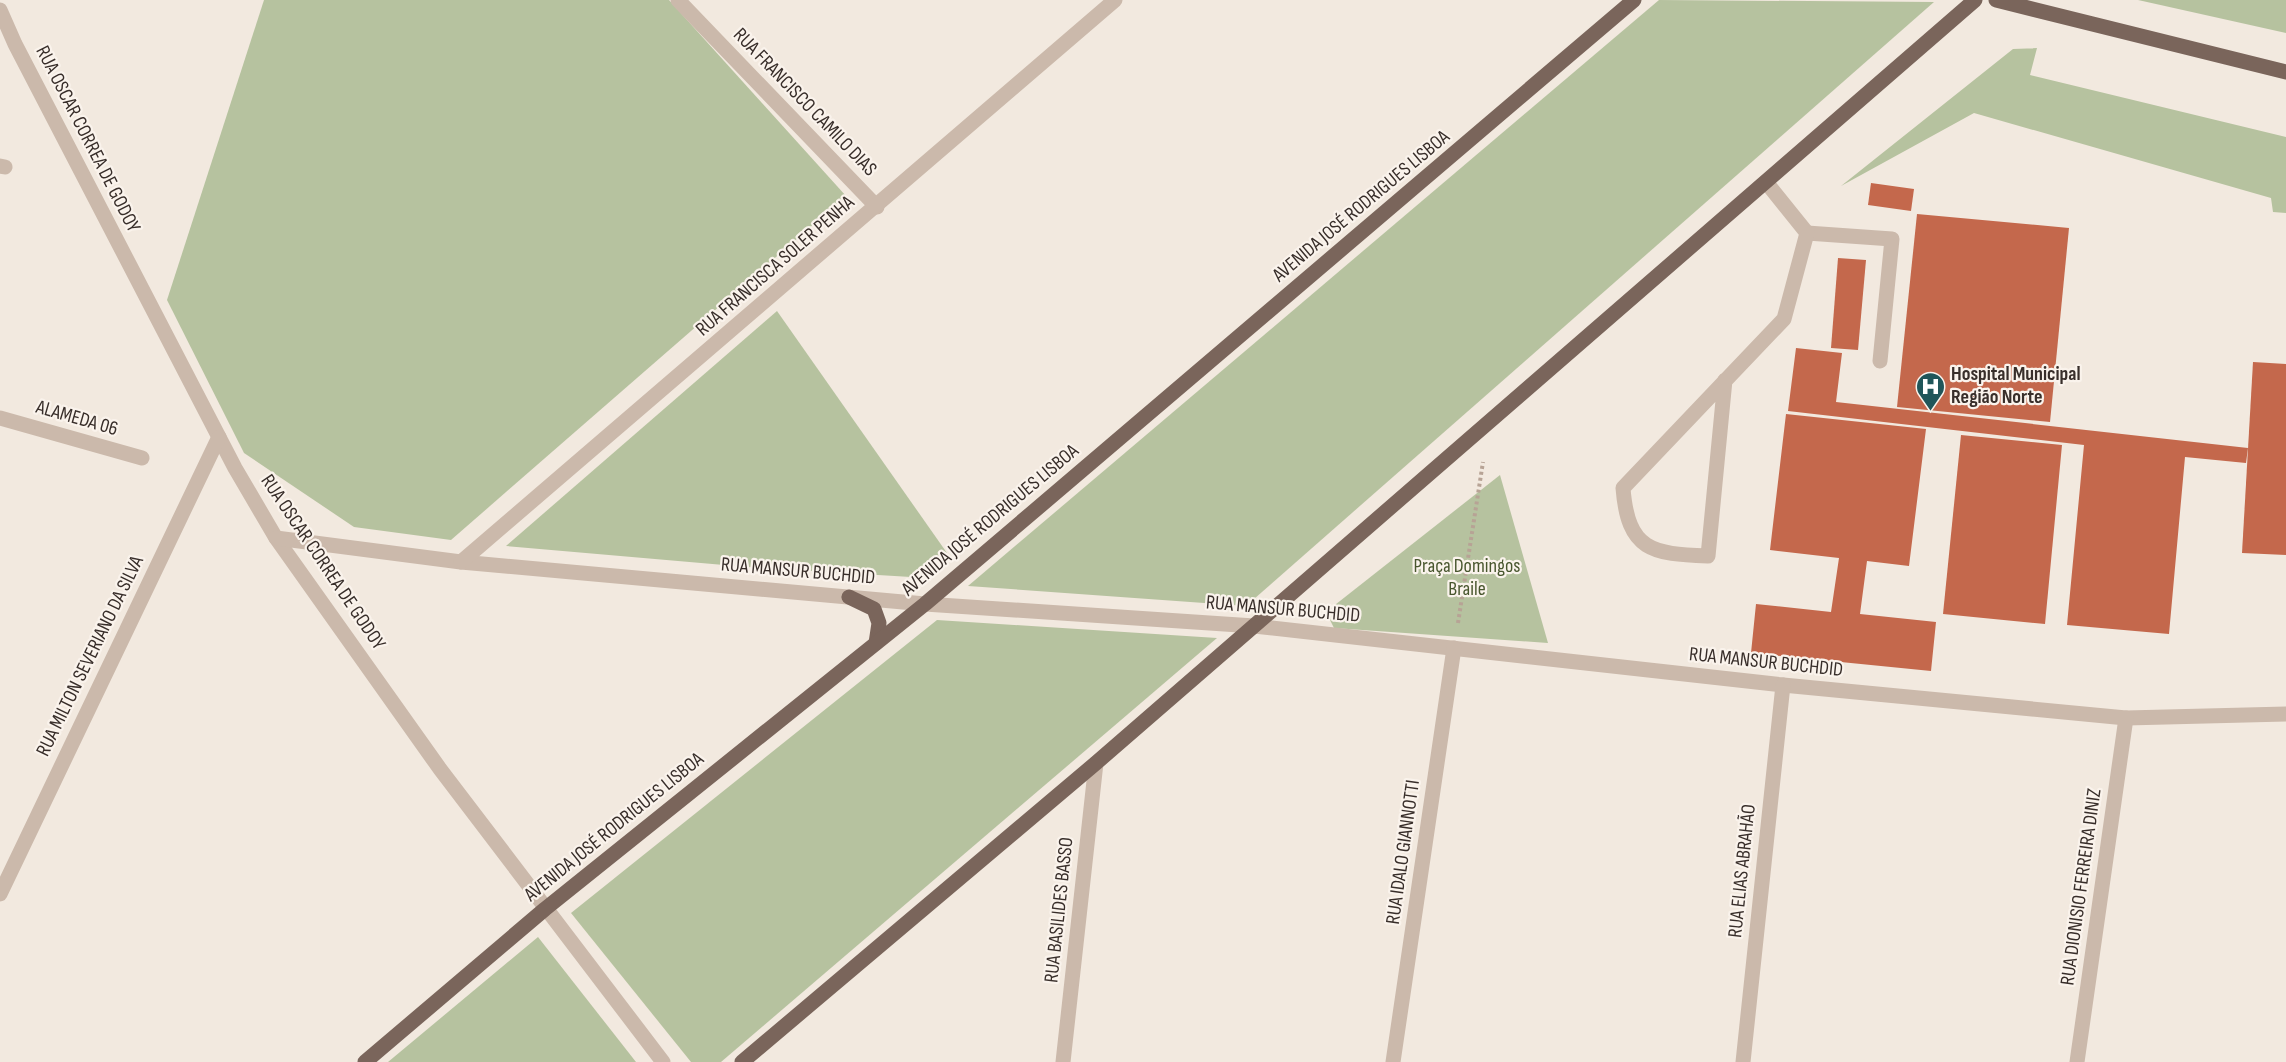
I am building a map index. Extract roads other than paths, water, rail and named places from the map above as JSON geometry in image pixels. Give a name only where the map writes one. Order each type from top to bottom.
[{"type":"main road","name":"AVENIDA JOSÉ RODRIGUES LISBOA","points":[[365,1062],[545,909],[925,604],[1634,0]]},
{"type":"main road","points":[[742,1062],[1096,763],[1975,0]]},
{"type":"main road","points":[[1996,0],[2286,72]]},
{"type":"main road","points":[[849,597],[873,609],[879,624],[876,643]]},
{"type":"street","name":"RUA FRANCISCO CAMILO DIAS","points":[[679,0],[877,207]]},
{"type":"street","name":"RUA FRANCISCA SOLER PENHA","points":[[461,562],[877,207],[1115,0]]},
{"type":"street","name":"RUA OSCAR CORREA DE GODOY","points":[[0,10],[8,42],[219,437],[276,538],[440,769],[663,1062]]},
{"type":"street","points":[[1766,182],[1807,233],[1892,239],[1880,361]]},
{"type":"street","points":[[1725,380],[1708,556],[1667,554],[1652,549],[1638,539],[1629,522],[1623,488],[1725,380],[1784,319],[1807,233]]},
{"type":"street","name":"ALAMEDA 06","points":[[0,418],[142,458]]},
{"type":"street","name":"RUA MILTON SEVERIANO DA SILVA","points":[[0,894],[219,437]]},
{"type":"street","name":"RUA MANSUR BUCHDID","points":[[276,538],[461,562],[925,604],[1254,626],[1783,686],[2126,718],[2286,714]]},
{"type":"street","name":"RUA IDALO GIANNOTTI","points":[[1393,1062],[1454,648]]},
{"type":"street","name":"RUA ELIAS ABRAHÃO","points":[[1743,1062],[1783,686]]},
{"type":"street","name":"RUA DIONISIO FERREIRA DINIZ","points":[[2077,1062],[2126,718]]},
{"type":"street","name":"RUA BASILIDES BASSO","points":[[1062,1062],[1096,763]]},
{"type":"place","name":"Hospital Municipal Região Norte","points":[[1930,412]]},
{"type":"park label","name":"Praça Domingos Braile","points":[[1467,578]]}]
